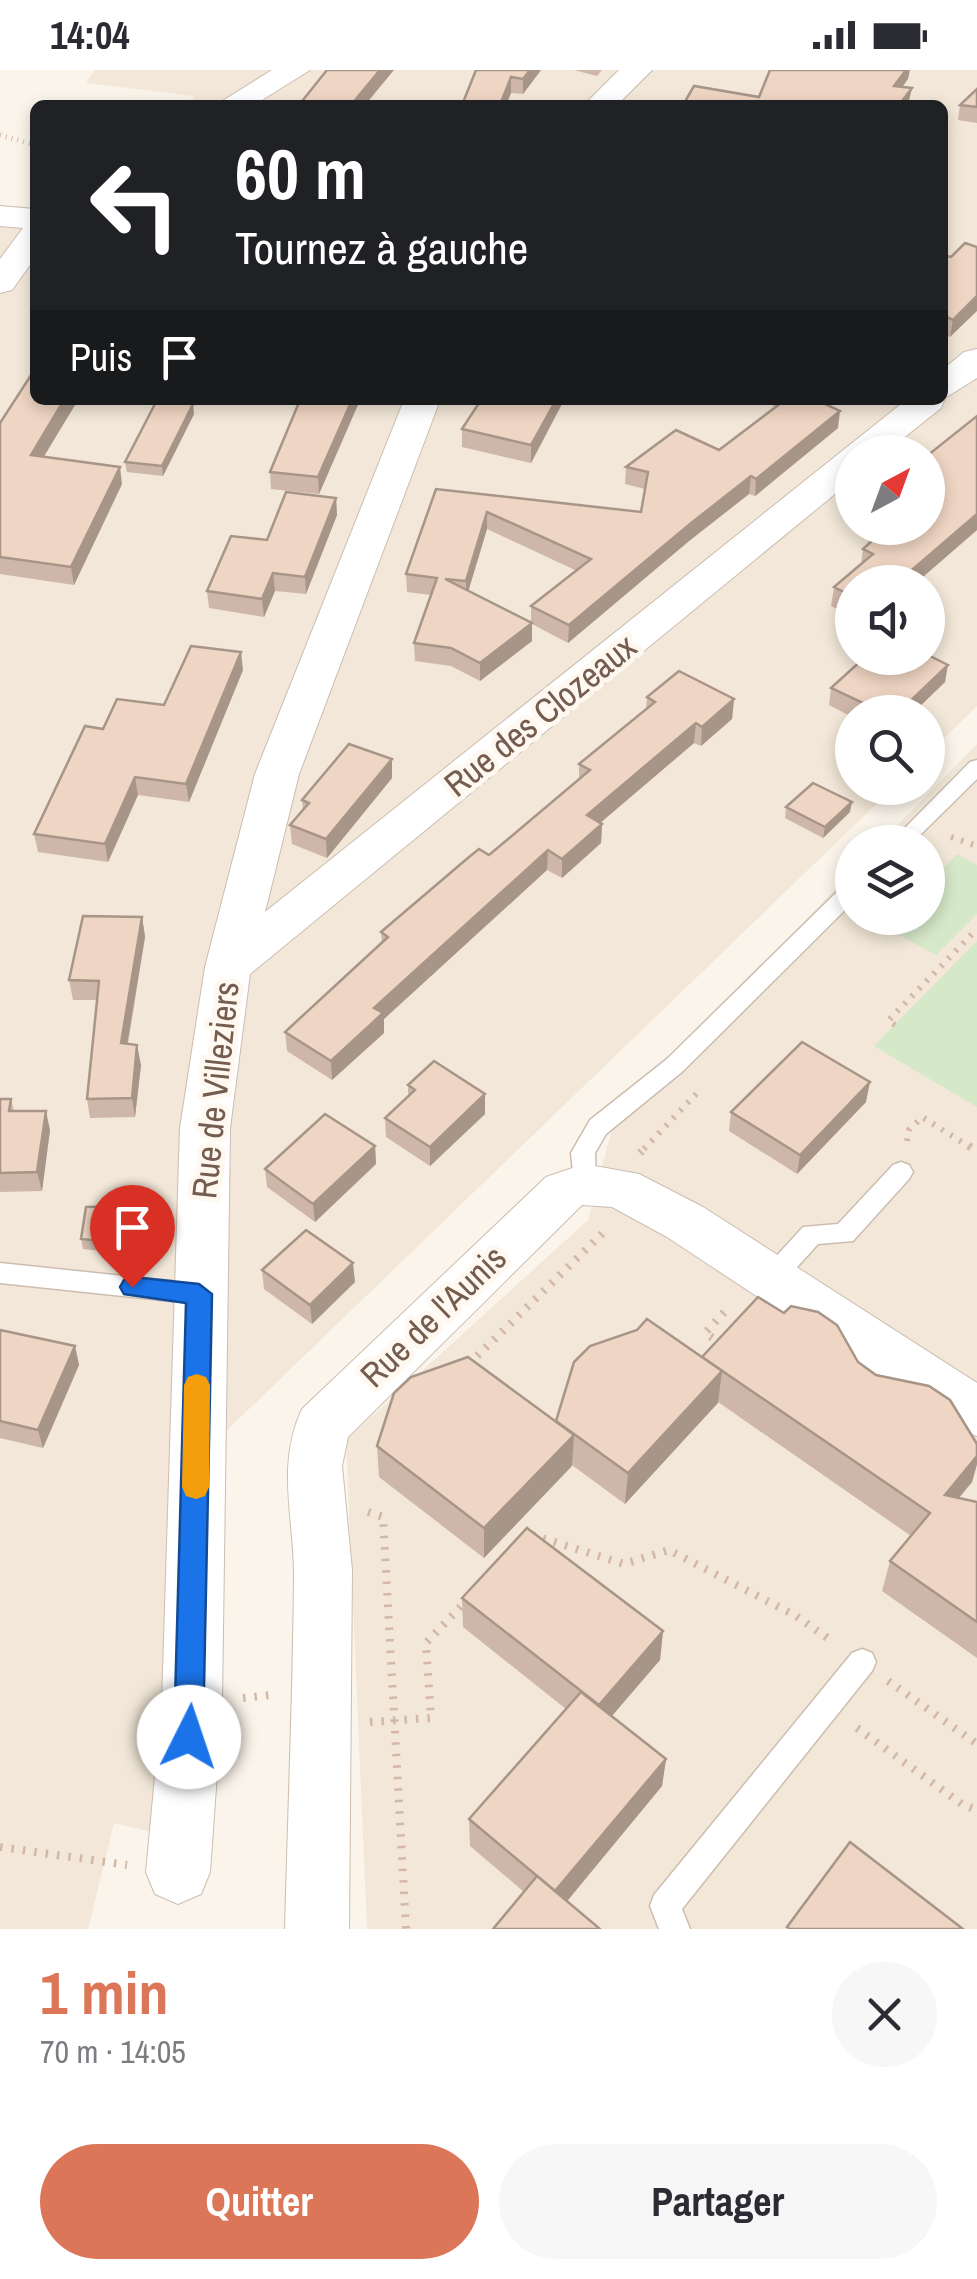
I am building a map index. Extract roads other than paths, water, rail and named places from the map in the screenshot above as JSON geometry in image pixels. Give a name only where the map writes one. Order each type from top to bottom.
[{"type":"street","points":[[240,100],[295,70]]},
{"type":"street","points":[[604,100],[637,70]]},
{"type":"street","points":[[0,216],[30,219]]},
{"type":"street","points":[[0,283],[30,241]]},
{"type":"street","points":[[948,383],[977,360]]},
{"type":"street","name":"Rue de Villeziers","points":[[178,1872],[192,1704],[206,1128],[228,967],[277,774],[420,405]]},
{"type":"street","points":[[885,435],[922,405]]},
{"type":"street","name":"Rue des Clozeaux","points":[[228,967],[835,476]]},
{"type":"street","points":[[603,1186],[685,1222],[977,1412]]},
{"type":"street","name":"Rue de l'Aunis","points":[[316,1929],[323,1570],[314,1466],[322,1426],[564,1191],[603,1186]]},
{"type":"lane","points":[[917,825],[977,767]]},
{"type":"lane","points":[[603,1186],[583,1153],[598,1128],[675,1065],[835,907]]},
{"type":"lane","points":[[766,1276],[812,1234],[844,1234],[901,1172]]},
{"type":"lane","points":[[0,1273],[199,1294]]},
{"type":"lane","points":[[675,1929],[665,1906],[862,1662]]}]
